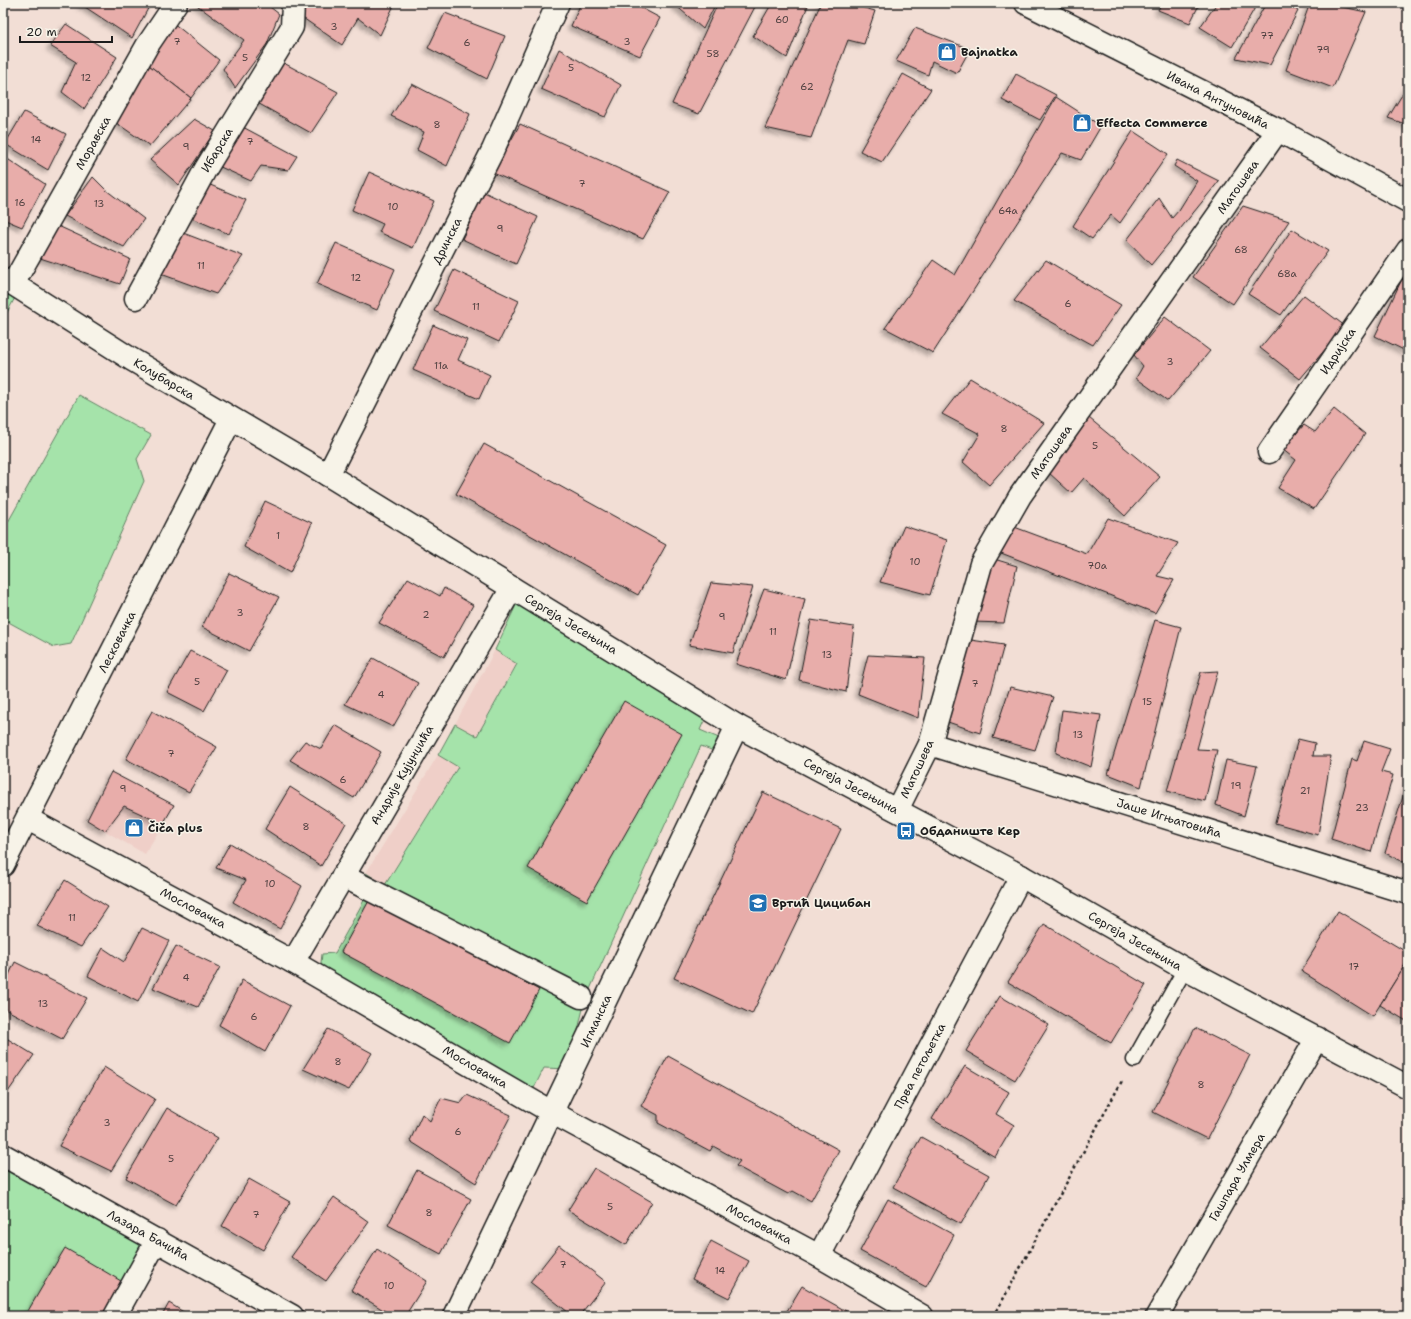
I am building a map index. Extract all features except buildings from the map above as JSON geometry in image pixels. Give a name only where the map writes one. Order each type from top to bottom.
[{"type":"street","name":"Моравска","points":[[8,282],[147,46],[176,3]]},
{"type":"street","name":"Ибарска","points":[[136,298],[205,170],[292,27],[293,3]]},
{"type":"street","name":"Дринска","points":[[328,475],[493,150],[558,3]]},
{"type":"street","name":"Ивана Антуновића","points":[[1042,6],[1278,130],[1408,201]]},
{"type":"street","name":"Матошева","points":[[897,810],[930,744],[981,564],[1020,496],[1278,130]]},
{"type":"street","name":"Идријска","points":[[1269,452],[1408,250]]},
{"type":"street","name":"Колубарска","points":[[8,282],[131,360],[328,475]]},
{"type":"street","name":"Лесковачка","points":[[3,865],[28,819],[231,419]]},
{"type":"street","name":"Сергеја Јесењина","points":[[328,475],[737,726],[1021,876],[1185,969],[1408,1087]]},
{"type":"street","name":"Андрије Кујунџића","points":[[293,962],[512,588]]},
{"type":"street","name":"Игманска","points":[[454,1316],[553,1113],[737,726]]},
{"type":"street","name":"Јаше Игњатовића","points":[[930,744],[1408,893]]},
{"type":"street","name":"Мословачка","points":[[28,819],[293,962],[553,1113],[819,1256],[922,1316]]},
{"type":"street","points":[[343,876],[581,997]]},
{"type":"street","name":"Прва петољетка","points":[[819,1256],[1021,876]]},
{"type":"street","name":"Гашпара Улмера","points":[[1157,1316],[1317,1038]]},
{"type":"street","name":"Лазара Бачића","points":[[3,1155],[292,1316]]},
{"type":"street","points":[[115,1316],[157,1240]]},
{"type":"lane","points":[[1134,1060],[1185,969]]},
{"type":"path","points":[[994,1316],[1134,1060]]},
{"type":"shaded area","points":[[495,650],[517,663],[477,736],[455,724]]},
{"type":"shaded area","points":[[438,755],[458,767],[385,885],[366,873]]},
{"type":"shaded area","name":"Čiča plus","points":[[124,806],[163,824],[145,854],[105,831]]},
{"type":"green space","points":[[3,273],[24,281],[3,320]]},
{"type":"green space","points":[[79,395],[151,435],[137,459],[144,481],[71,644],[54,647],[3,619],[3,531]]},
{"type":"green space","points":[[518,601],[707,714],[700,730],[726,741],[719,753],[701,746],[585,1000],[569,1069],[544,1068],[531,1094],[320,971],[322,954],[335,953],[367,895],[356,891],[366,873],[385,885],[458,767],[438,755],[455,724],[477,736],[517,664],[495,650]]},
{"type":"green space","points":[[3,1161],[150,1243],[109,1316],[3,1316]]},
{"type":"place","name":"Bajnatka","points":[[947,52]]},
{"type":"place","name":"Effecta Commerce","points":[[1082,123]]},
{"type":"place","name":"Čiča plus","points":[[134,828]]},
{"type":"place","name":"Обданиште Кер","points":[[906,831]]},
{"type":"place","name":"Вртић Цицибан","points":[[758,903]]}]
